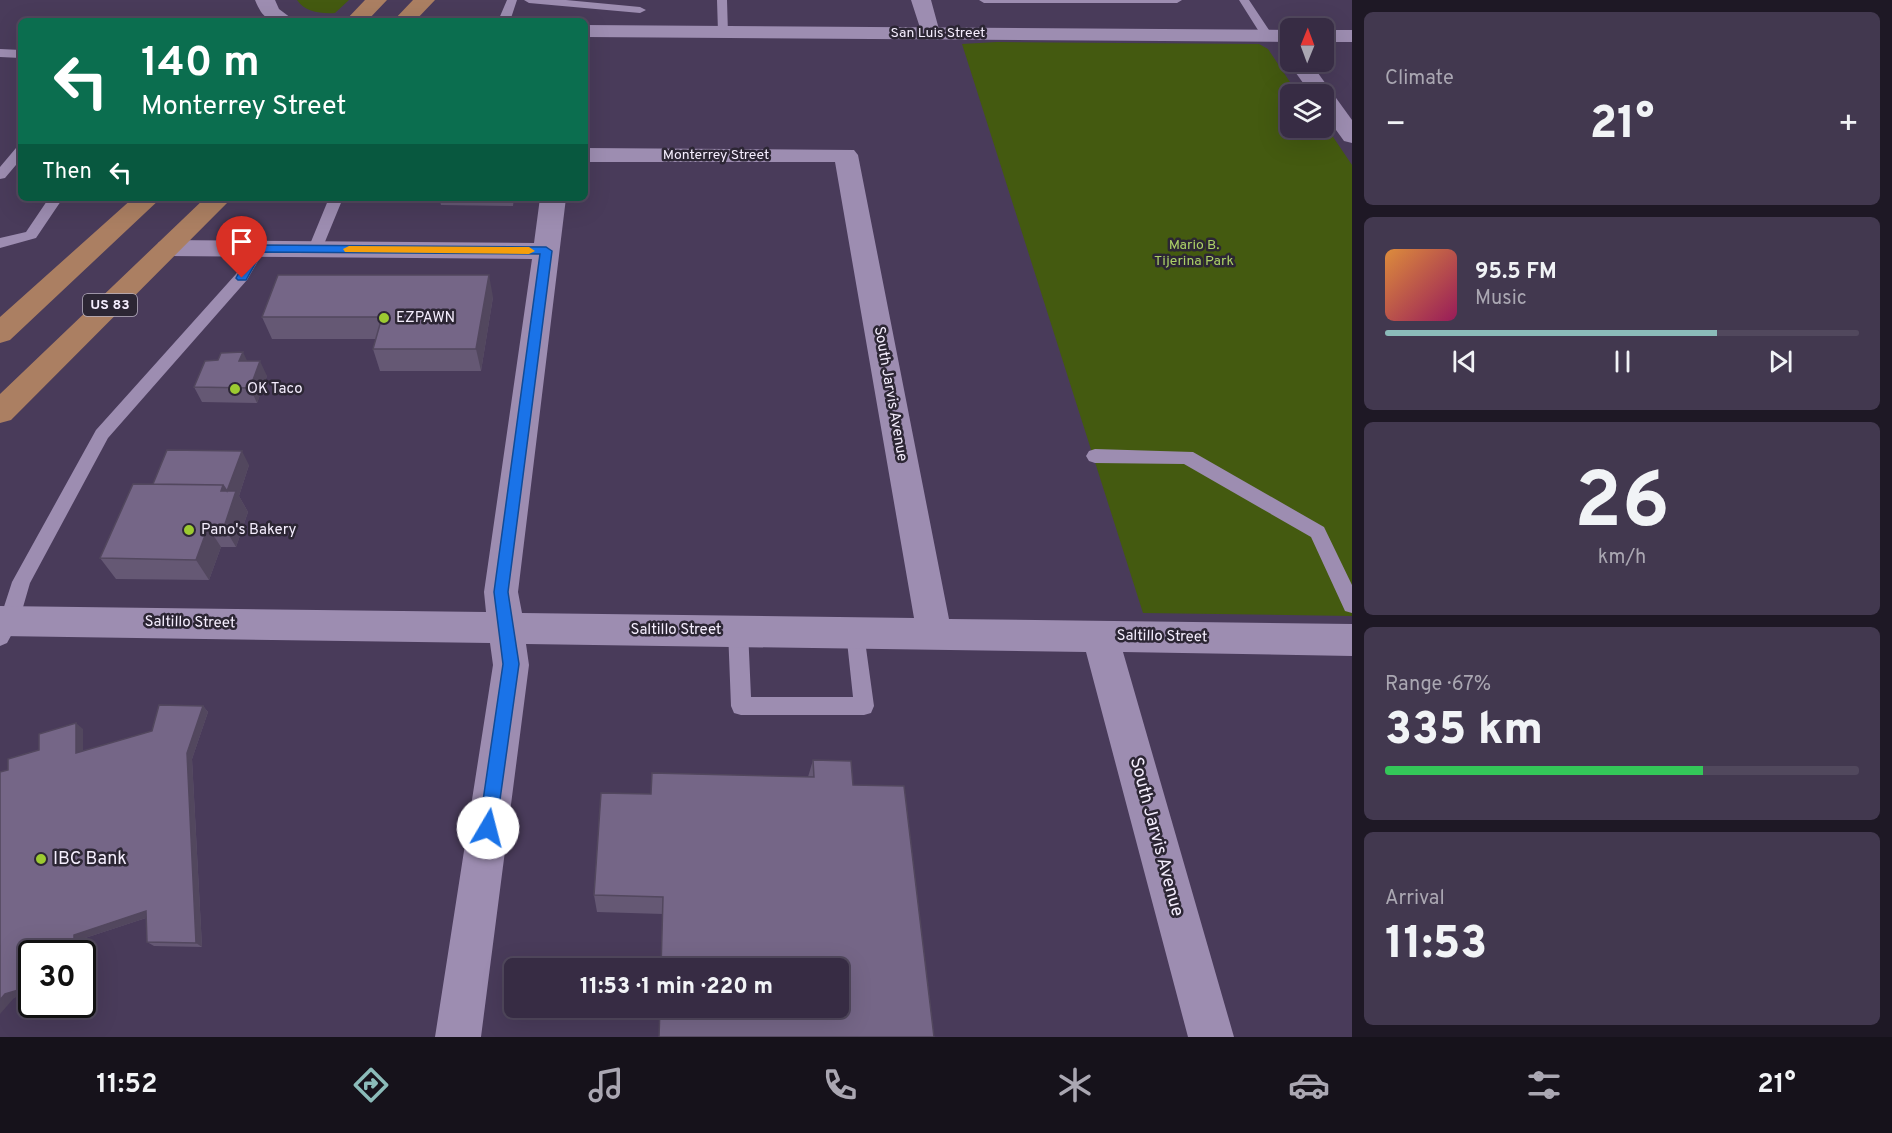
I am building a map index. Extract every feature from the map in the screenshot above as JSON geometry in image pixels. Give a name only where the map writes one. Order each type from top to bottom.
[{"type":"main road","points":[[357,18],[377,0]]},
{"type":"main road","points":[[406,18],[425,0]]},
{"type":"main road","points":[[0,333],[145,201]]},
{"type":"main road","name":"US 83","points":[[0,412],[216,201]]},
{"type":"street","points":[[265,0],[270,12],[280,18]]},
{"type":"street","points":[[921,0],[930,33]]},
{"type":"street","name":"San Luis Street","points":[[588,23],[724,32],[1280,39]]},
{"type":"street","points":[[1334,36],[1352,36]]},
{"type":"street","points":[[1334,111],[1352,136]]},
{"type":"street","name":"Monterrey Street","points":[[588,155],[846,155]]},
{"type":"street","name":"South Jarvis Avenue","points":[[846,155],[934,633]]},
{"type":"street","points":[[458,1037],[511,664],[501,592],[553,201]]},
{"type":"street","points":[[168,248],[546,251]]},
{"type":"street","name":"Saltillo Street","points":[[3,626],[738,630],[1352,640]]},
{"type":"street","name":"South Jarvis Avenue","points":[[1100,636],[1211,1037]]},
{"type":"lane","points":[[505,18],[512,0]]},
{"type":"lane","points":[[529,0],[640,10]]},
{"type":"lane","points":[[722,0],[724,32]]},
{"type":"lane","points":[[984,0],[1177,0]]},
{"type":"lane","points":[[1244,0],[1280,37]]},
{"type":"lane","points":[[569,2],[580,18]]},
{"type":"lane","points":[[0,53],[18,54]]},
{"type":"lane","points":[[0,175],[18,154]]},
{"type":"lane","points":[[0,243],[31,235],[54,201]]},
{"type":"lane","points":[[315,249],[335,201]]},
{"type":"lane","points":[[3,626],[21,582],[102,434],[242,278],[258,249]]},
{"type":"lane","points":[[1095,456],[1188,457],[1318,532],[1352,605]]},
{"type":"lane","points":[[738,630],[741,706],[864,706],[856,632]]},
{"type":"green space","points":[[297,0],[349,0],[335,13],[330,13],[309,10]]},
{"type":"green space","name":"Mario B. Tijerina Park","points":[[997,42],[1259,44],[1268,49],[1280,67],[1280,72],[1283,72],[1291,84],[1280,84],[1280,138],[1334,138],[1352,165],[1352,616],[1143,613],[962,44]]},
{"type":"building","points":[[278,275],[489,275],[476,349],[373,349],[382,317],[262,317]]},
{"type":"building","points":[[243,352],[239,361],[260,361],[250,388],[194,387],[205,361],[218,360],[221,353]]},
{"type":"building","points":[[167,450],[242,451],[227,491],[223,485],[153,484]]},
{"type":"building","points":[[133,484],[223,485],[221,491],[236,491],[224,527],[208,527],[196,560],[100,558]]},
{"type":"building","points":[[159,705],[203,706],[187,753],[196,943],[147,942],[146,911],[74,935],[74,940],[18,940],[18,990],[5,994],[0,1000],[0,772],[8,770],[8,759],[39,750],[39,734],[76,723],[76,753],[152,731]]},
{"type":"building","points":[[813,760],[851,761],[853,785],[904,786],[934,1037],[659,1037],[660,1018],[849,1018],[849,958],[661,958],[663,897],[594,895],[601,793],[651,794],[652,773],[814,777]]},
{"type":"slow traffic","points":[[349,249],[529,251]]},
{"type":"place","name":"EZPAWN","points":[[384,318]]},
{"type":"place","name":"OK Taco","points":[[235,389]]},
{"type":"place","name":"Pano's Bakery","points":[[189,530]]},
{"type":"place","name":"IBC Bank","points":[[41,859]]},
{"type":"route","points":[[242,278],[258,249],[546,251],[501,592],[511,664],[488,828]]}]
